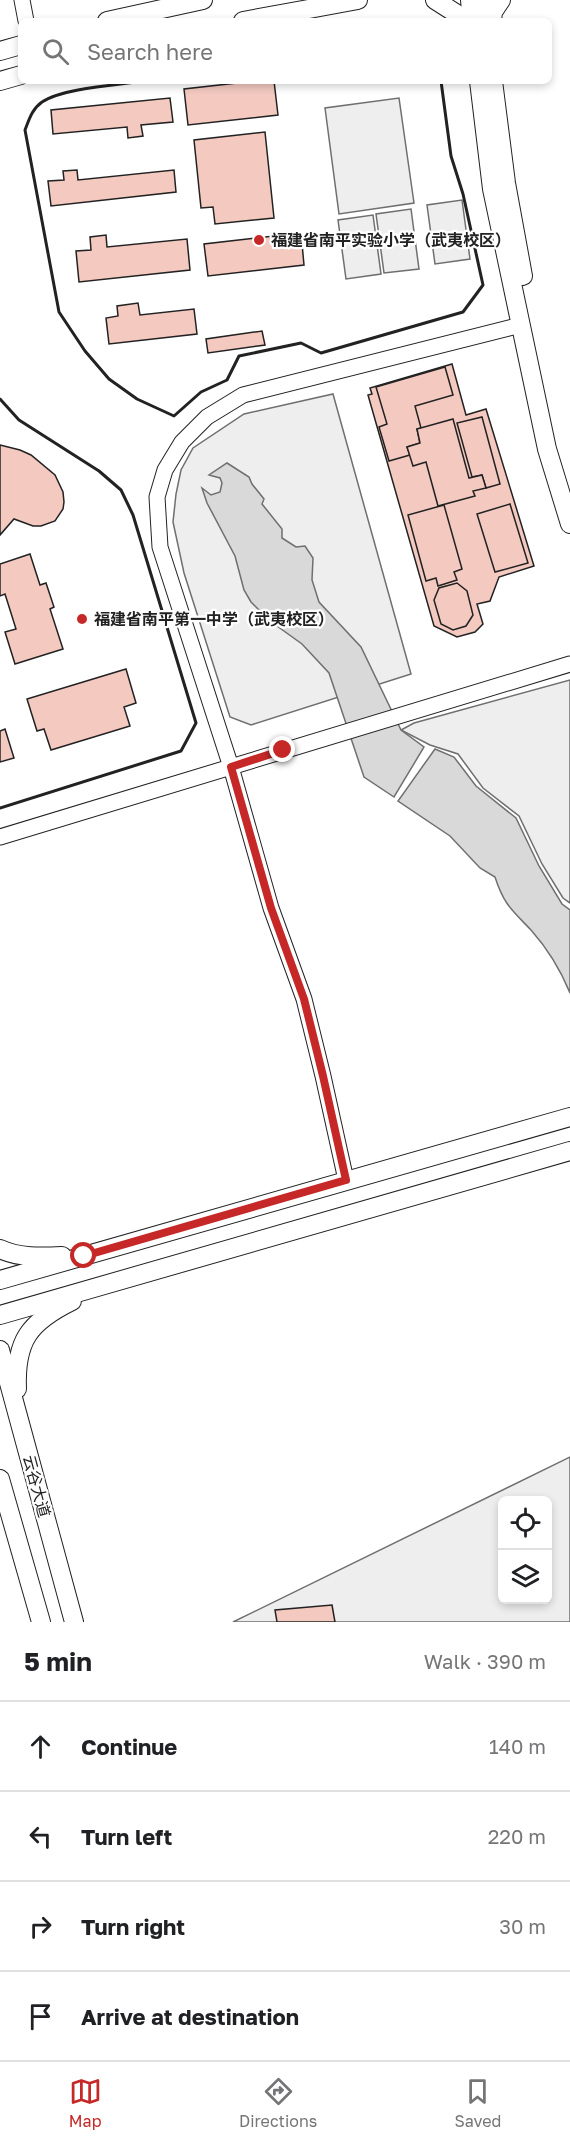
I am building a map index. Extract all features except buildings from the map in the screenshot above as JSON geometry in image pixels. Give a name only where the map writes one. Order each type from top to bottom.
[{"type":"main road","points":[[121,18],[202,0]]},
{"type":"main road","points":[[259,18],[358,0]]},
{"type":"main road","points":[[435,0],[457,14],[459,18]]},
{"type":"main road","points":[[470,0],[472,18]]},
{"type":"main road","points":[[483,0],[485,18]]},
{"type":"main road","points":[[492,18],[493,12],[501,0]]},
{"type":"main road","points":[[0,51],[18,46]]},
{"type":"main road","points":[[0,81],[18,76]]},
{"type":"main road","points":[[479,84],[492,189],[548,449],[570,524]]},
{"type":"main road","points":[[493,84],[506,183],[532,321],[557,440],[570,482]]},
{"type":"main road","points":[[0,1280],[570,1116]]},
{"type":"main road","points":[[0,1315],[570,1151]]},
{"type":"main road","points":[[0,1249],[25,1256],[84,1256]]},
{"type":"main road","points":[[18,1415],[17,1363],[20,1347],[27,1335],[40,1319],[105,1285]]},
{"type":"main road","name":"云谷大道","points":[[0,1350],[74,1622]]},
{"type":"main road","name":"云谷大道","points":[[0,1479],[41,1622]]},
{"type":"street","points":[[22,0],[25,18]]},
{"type":"street","points":[[346,1180],[304,999],[271,908],[229,763],[160,547],[157,497],[165,470],[182,442],[207,417],[243,395],[521,325]]},
{"type":"street","points":[[446,698],[570,656]]},
{"type":"street","points":[[0,828],[570,664]]},
{"type":"street","points":[[0,837],[229,763]]},
{"type":"shaded area","points":[[399,98],[414,203],[339,214],[325,108]]},
{"type":"shaded area","points":[[462,200],[470,259],[435,264],[427,205]]},
{"type":"shaded area","points":[[411,209],[419,269],[384,273],[376,214]]},
{"type":"shaded area","points":[[373,215],[381,274],[346,279],[338,220]]},
{"type":"shaded area","points":[[333,394],[411,674],[251,725],[230,717],[184,573],[173,522],[181,470],[193,448],[244,414]]},
{"type":"shaded area","points":[[227,463],[249,477],[264,499],[262,504],[282,529],[282,538],[296,547],[305,546],[313,558],[312,580],[319,602],[361,647],[401,730],[424,747],[394,797],[364,777],[329,673],[302,644],[270,621],[251,602],[244,590],[235,556],[207,503],[202,488],[211,495],[220,492],[222,483],[220,478],[209,475]]},
{"type":"shaded area","points":[[570,680],[570,903],[563,898],[542,864],[519,816],[483,788],[458,754],[430,745],[401,730],[414,723]]},
{"type":"shaded area","points":[[435,749],[454,757],[476,786],[516,818],[539,866],[562,904],[570,910],[570,993],[548,952],[505,901],[495,877],[480,868],[450,836],[398,801]]},
{"type":"shaded area","points":[[570,1457],[570,1622],[233,1622]]},
{"type":"wall","points":[[121,84],[77,90],[51,97],[36,108],[25,130],[59,312],[85,351],[109,379],[137,399],[174,416],[201,392],[227,380],[239,356],[301,343],[321,353],[463,312],[483,285],[463,194],[451,156],[441,84]]},
{"type":"wall","points":[[0,399],[19,420],[99,471],[121,490],[133,515],[196,723],[181,751],[0,808]]},
{"type":"place","name":"福建省南平实验小学（武夷校区）","points":[[259,240]]},
{"type":"place","name":"福建省南平第一中学（武夷校区）","points":[[82,619]]},
{"type":"route","points":[[84,1256],[346,1180],[304,999],[271,908],[231,767],[283,750]]}]
